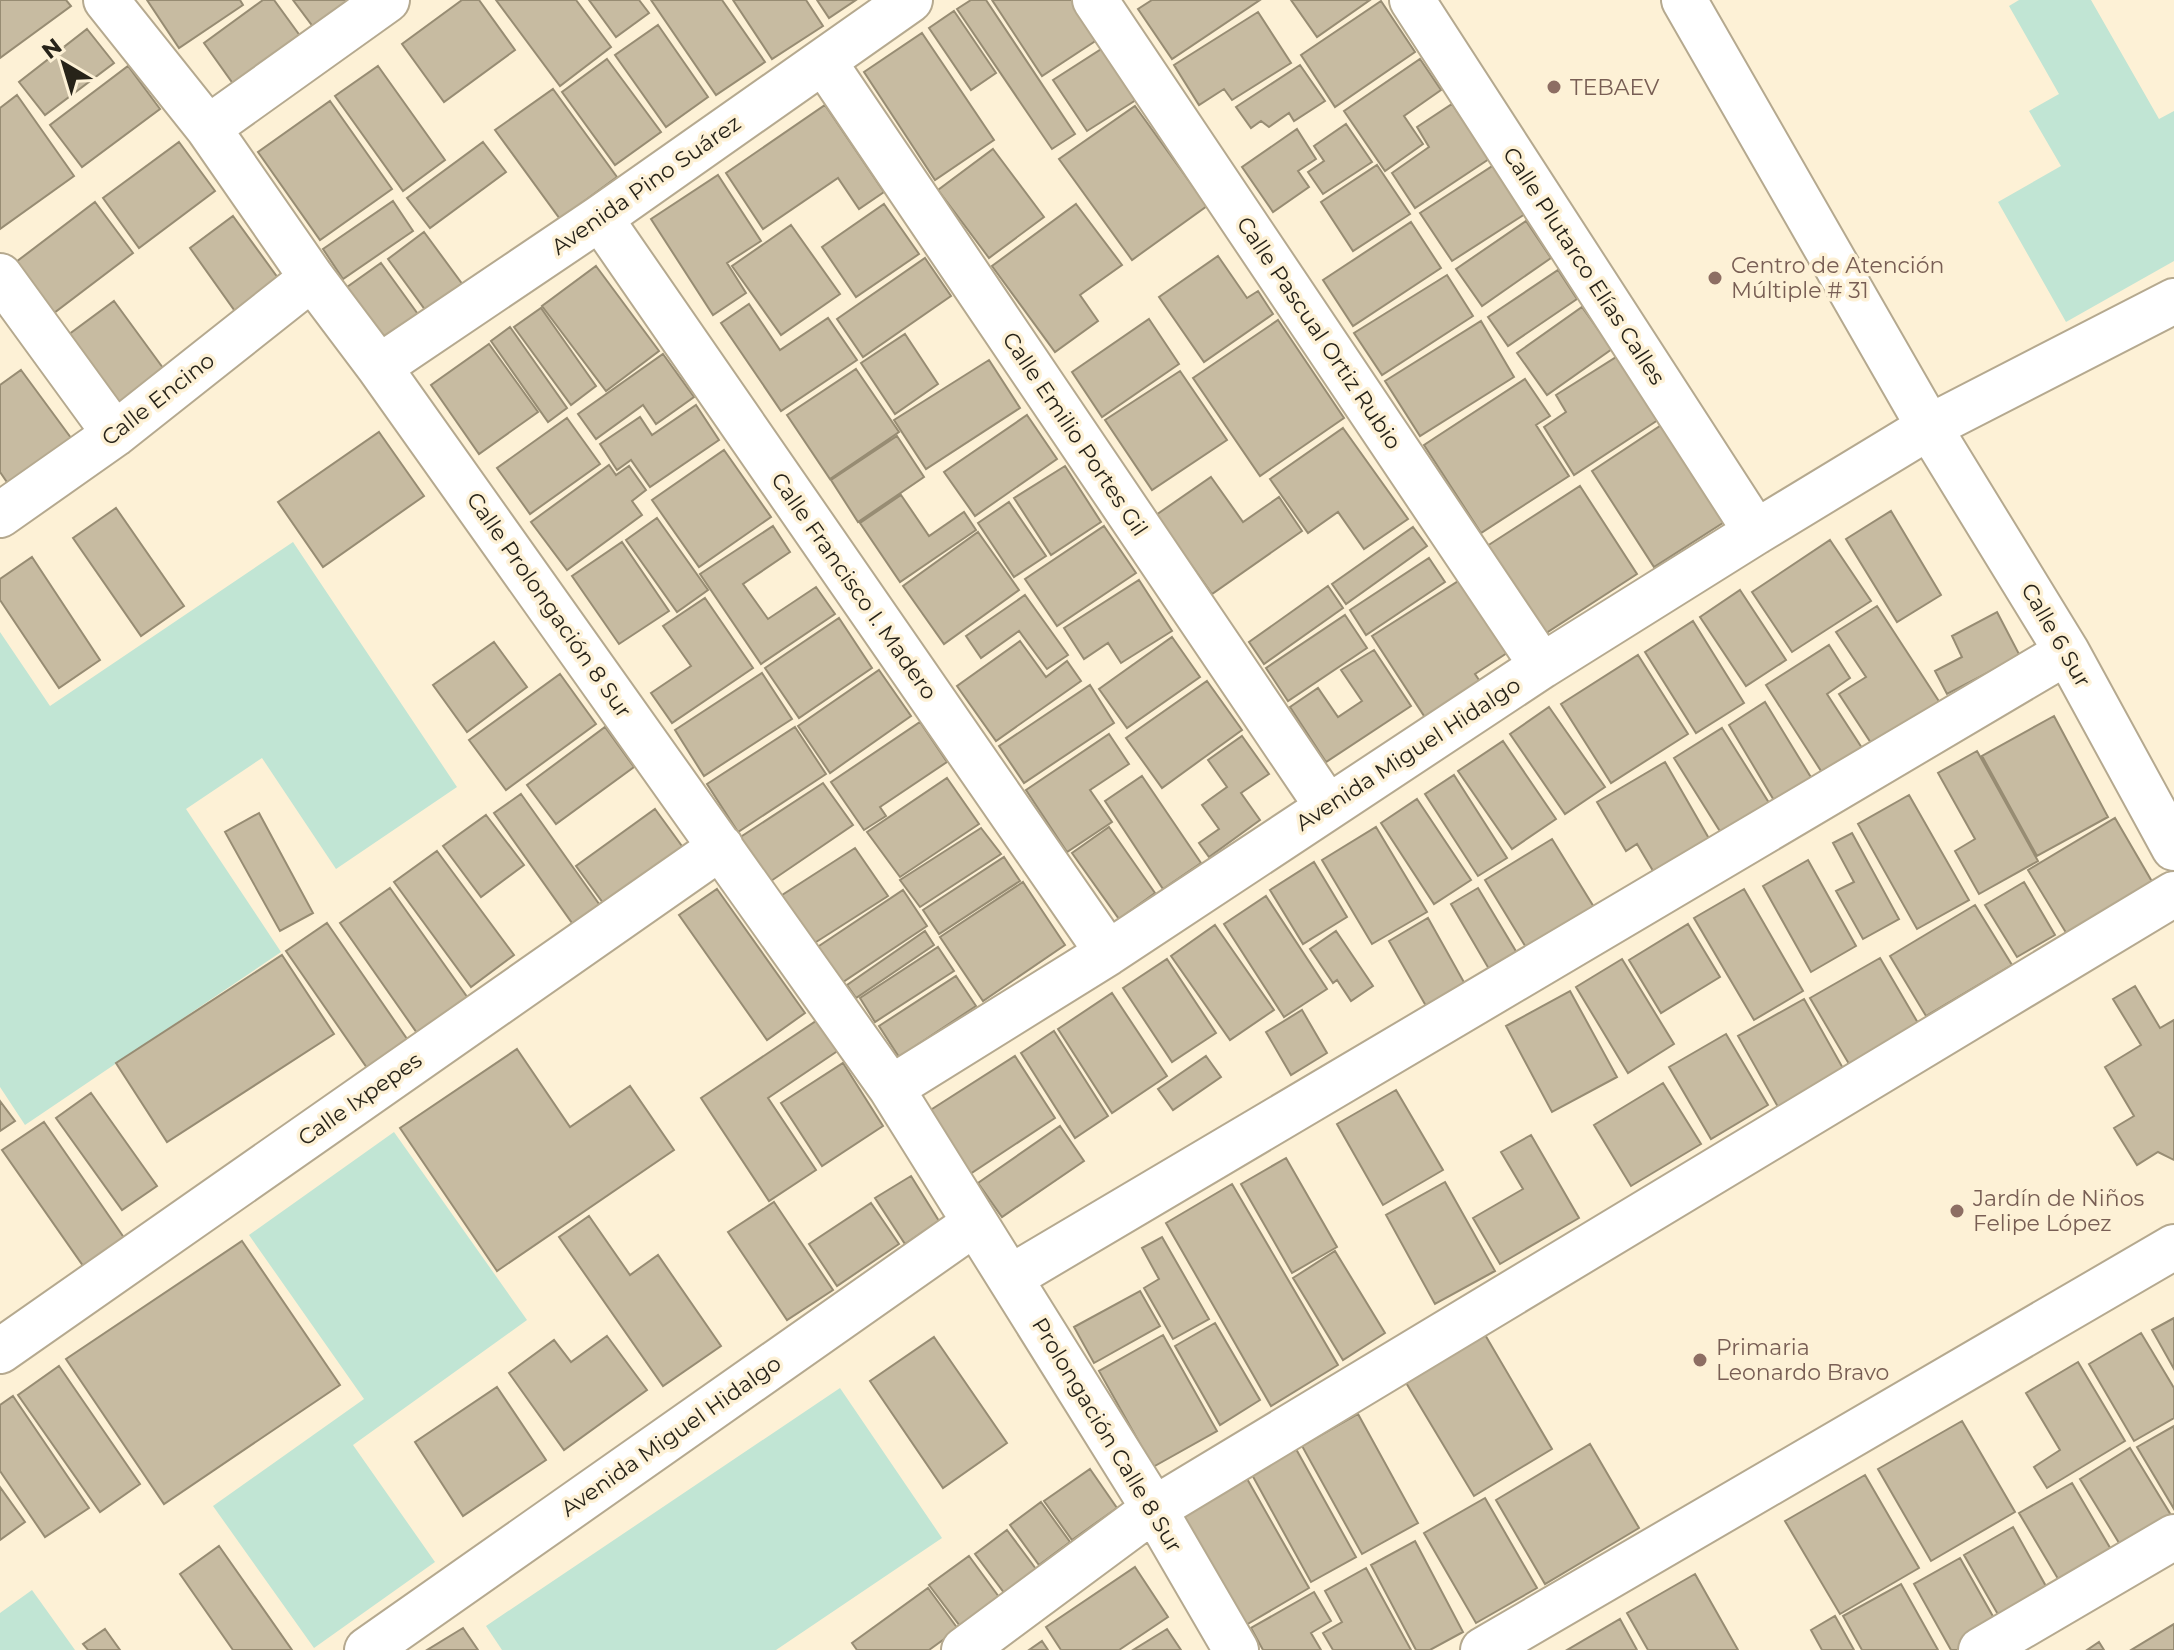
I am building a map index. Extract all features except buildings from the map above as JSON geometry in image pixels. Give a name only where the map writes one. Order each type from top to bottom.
[{"type":"street","name":"Calle Prolongación 8 Sur","points":[[106,0],[208,128],[312,278],[379,367],[721,847],[891,1088],[975,1223]]},
{"type":"street","points":[[208,128],[387,0]]},
{"type":"street","name":"Avenida Pino Suárez","points":[[379,367],[600,218],[910,0]]},
{"type":"street","name":"Calle Pascual Ortiz Rubio","points":[[1095,0],[1542,666]]},
{"type":"street","name":"Calle Plutarco Elías Calles","points":[[1412,0],[1756,532]]},
{"type":"street","name":"Calle 6 Sur","points":[[1684,0],[1929,427],[2067,652],[2174,848]]},
{"type":"street","name":"Calle Emilio Portes Gil","points":[[824,62],[1327,806]]},
{"type":"street","name":"Calle Francisco I. Madero","points":[[600,218],[1108,953]]},
{"type":"street","points":[[0,276],[115,434]]},
{"type":"street","name":"Calle Encino","points":[[0,515],[115,434],[312,278]]},
{"type":"street","name":"Avenida Miguel Hidalgo","points":[[891,1088],[1108,953],[1542,666],[1756,532],[1929,427],[2174,301]]},
{"type":"street","points":[[1011,1277],[2067,652]]},
{"type":"street","name":"Calle Ixpepes","points":[[0,1351],[721,847]]},
{"type":"street","points":[[964,1650],[1154,1509],[2174,894]]},
{"type":"street","name":"Avenida Miguel Hidalgo","points":[[367,1650],[975,1223]]},
{"type":"street","name":"Prolongación Calle 8 Sur","points":[[975,1223],[1154,1509],[1236,1650]]},
{"type":"street","points":[[1483,1650],[2174,1247]]},
{"type":"street","points":[[1981,1650],[2174,1537]]},
{"type":"green space","points":[[2019,0],[2091,0],[2159,119],[2174,111],[2174,261],[2066,322],[1998,202],[2061,166],[2029,111],[2059,94],[2009,6]]},
{"type":"green space","points":[[293,542],[457,787],[336,869],[262,758],[186,809],[281,952],[25,1125],[0,1087],[0,632],[50,706]]},
{"type":"green space","points":[[394,1132],[527,1320],[353,1445],[435,1562],[314,1648],[213,1506],[364,1399],[249,1235]]},
{"type":"green space","points":[[840,1388],[942,1538],[776,1650],[502,1650],[486,1626]]},
{"type":"green space","points":[[32,1590],[75,1650],[0,1650],[0,1613]]},
{"type":"place","name":"TEBAEV","points":[[1554,87]]},
{"type":"place","name":"Centro de Atención Múltiple # 31","points":[[1715,278]]},
{"type":"place","name":"Jardín de Niños Felipe López","points":[[1957,1211]]},
{"type":"place","name":"Primaria Leonardo Bravo","points":[[1700,1360]]}]
